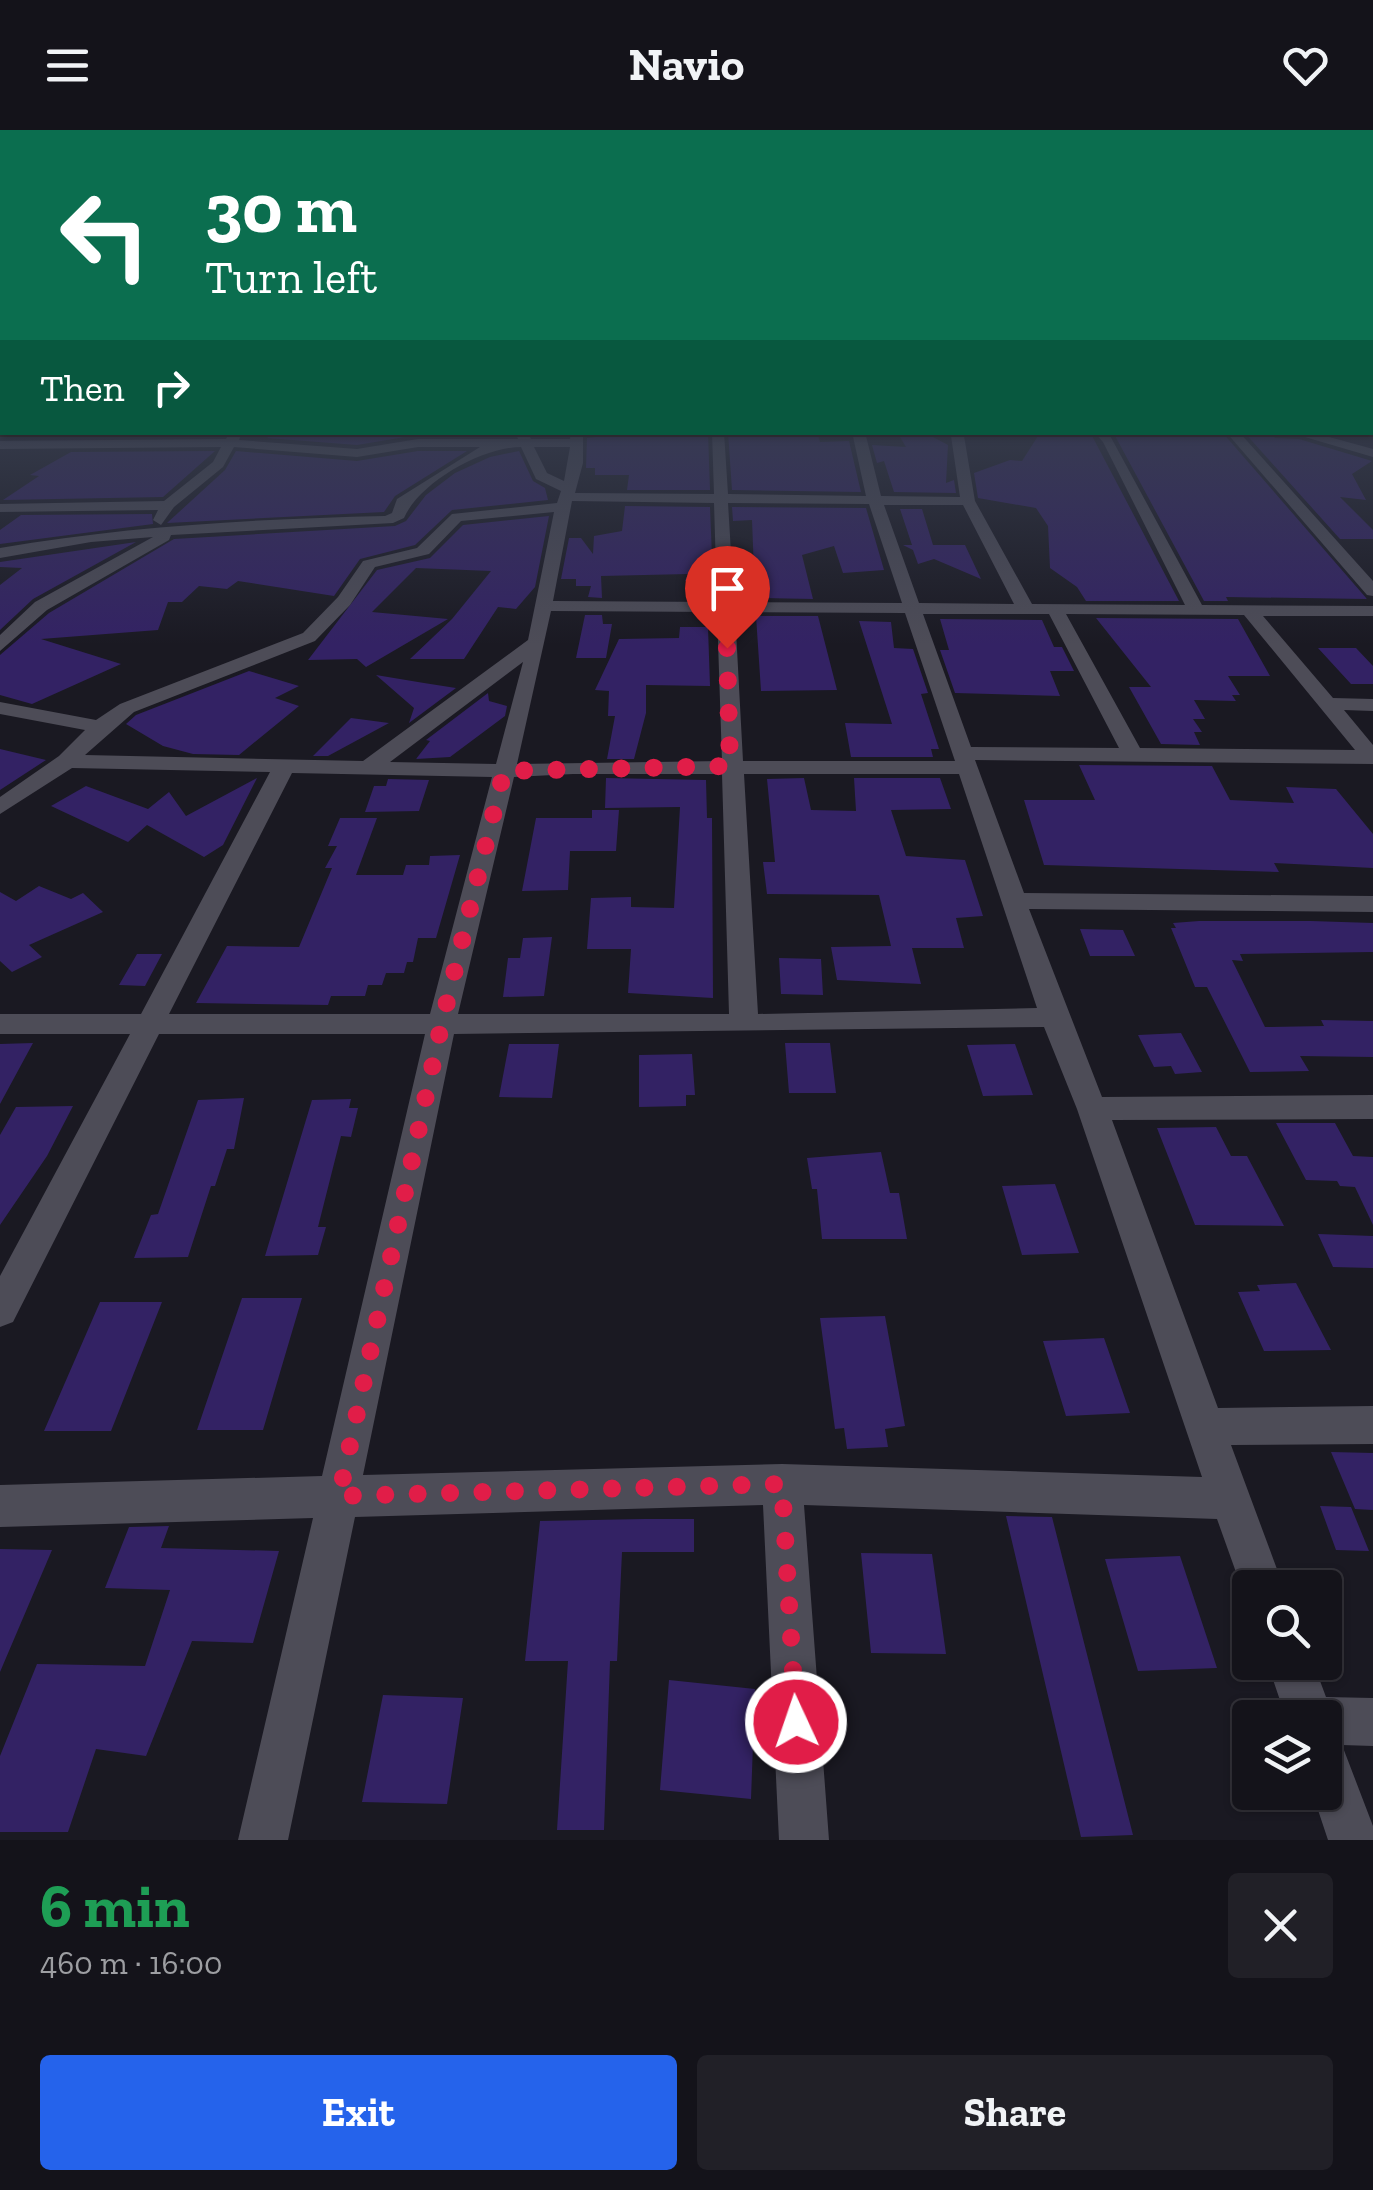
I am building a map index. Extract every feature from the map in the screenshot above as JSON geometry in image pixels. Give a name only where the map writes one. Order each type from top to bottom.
[{"type":"street","points":[[0,508],[168,505],[193,485]]},
{"type":"street","points":[[0,552],[76,539],[266,523],[396,519],[402,502],[427,485]]},
{"type":"street","points":[[551,485],[566,498]]},
{"type":"street","points":[[263,1840],[442,1022],[537,642],[568,485]]},
{"type":"street","points":[[720,485],[744,1024]]},
{"type":"street","points":[[871,485],[1054,1017],[1092,1109],[1256,1570]]},
{"type":"street","points":[[965,485],[968,501],[1026,608]]},
{"type":"street","points":[[1132,485],[1197,612]]},
{"type":"street","points":[[1279,485],[1373,591]]},
{"type":"street","points":[[0,807],[66,761],[100,727],[148,698],[309,637],[344,601],[369,564],[423,551],[457,517],[566,498],[968,501]]},
{"type":"street","points":[[0,645],[41,606],[162,534],[168,505]]},
{"type":"street","points":[[545,606],[1373,611]]},
{"type":"street","points":[[1054,608],[1133,755]]},
{"type":"street","points":[[1251,613],[1373,758]]},
{"type":"street","points":[[365,770],[537,642]]},
{"type":"street","points":[[1328,704],[1373,705]]},
{"type":"street","points":[[0,708],[100,727]]},
{"type":"street","points":[[66,761],[283,769],[504,771],[1133,755],[1373,758]]},
{"type":"street","points":[[0,1311],[283,769]]},
{"type":"street","points":[[1016,901],[1373,904]]},
{"type":"street","points":[[0,1024],[744,1024],[1054,1017]]},
{"type":"street","points":[[1092,1109],[1373,1106]]},
{"type":"street","points":[[1206,1427],[1373,1426]]},
{"type":"street","points":[[782,1484],[804,1840]]},
{"type":"street","points":[[0,1506],[782,1484],[1230,1499]]},
{"type":"street","points":[[1342,1721],[1373,1722]]},
{"type":"street","points":[[1342,1809],[1353,1840]]},
{"type":"building","points":[[26,485],[177,485],[163,497],[3,500]]},
{"type":"building","points":[[209,485],[413,485],[395,496],[384,512],[167,523]]},
{"type":"building","points":[[439,485],[540,485],[545,488],[548,500],[452,510],[415,545],[360,559],[334,596],[238,581],[227,589],[199,586],[182,602],[168,602],[158,630],[41,639],[121,664],[32,704],[0,695],[0,655],[49,613],[174,539],[395,526],[406,521]]},
{"type":"building","points":[[628,485],[710,485],[710,490],[627,490]]},
{"type":"building","points":[[732,485],[859,485],[861,492],[732,490]]},
{"type":"building","points":[[892,485],[955,485],[956,493],[894,492]]},
{"type":"building","points":[[976,485],[1118,485],[1179,601],[1086,601],[1077,587],[1050,568],[1048,526],[1036,508],[978,498]]},
{"type":"building","points":[[1141,485],[1268,485],[1367,599],[1226,597],[1228,601],[1204,601]]},
{"type":"building","points":[[1291,485],[1358,485],[1366,500],[1340,497],[1373,530],[1373,539],[1340,539]]},
{"type":"building","points":[[625,506],[710,507],[713,582],[685,581],[688,574],[601,576],[602,598],[588,597],[591,586],[576,586],[576,579],[561,579],[569,538],[581,538],[593,554],[594,536],[622,531]]},
{"type":"building","points":[[732,507],[866,508],[884,570],[843,573],[834,546],[802,555],[813,599],[755,598],[752,520],[733,521]]},
{"type":"building","points":[[900,509],[922,509],[933,545],[965,545],[981,579],[934,559],[918,564],[913,550],[903,545],[912,545]]},
{"type":"building","points":[[152,514],[153,524],[0,544],[0,530],[21,515]]},
{"type":"building","points":[[549,516],[535,587],[516,609],[498,607],[464,659],[410,659],[452,619],[491,571],[416,568],[372,612],[448,619],[366,667],[357,659],[308,660],[377,570],[430,558],[463,525]]},
{"type":"building","points":[[136,542],[33,599],[0,630],[0,585],[22,568],[0,567],[0,562]]},
{"type":"building","points":[[585,615],[602,615],[603,624],[612,624],[606,658],[576,658]]},
{"type":"building","points":[[756,616],[818,616],[837,690],[761,691]]},
{"type":"building","points":[[1096,618],[1238,619],[1270,676],[1228,676],[1240,695],[1232,695],[1236,701],[1194,700],[1205,719],[1193,719],[1202,732],[1194,732],[1200,745],[1161,744],[1129,687],[1151,687]]},
{"type":"building","points":[[940,619],[1042,620],[1054,647],[1062,647],[1074,671],[1050,671],[1060,696],[955,693],[940,650],[949,650]]},
{"type":"building","points":[[859,621],[891,622],[894,648],[913,649],[928,693],[921,694],[939,749],[931,749],[933,757],[851,757],[845,723],[892,724]]},
{"type":"building","points":[[680,627],[708,627],[710,686],[646,685],[646,713],[634,759],[607,759],[615,716],[608,716],[609,691],[595,690],[619,639],[679,638]]},
{"type":"building","points":[[1318,648],[1356,648],[1373,666],[1373,684],[1351,684]]},
{"type":"building","points":[[249,671],[299,686],[275,698],[299,706],[239,755],[193,754],[163,746],[126,724],[136,715]]},
{"type":"building","points":[[376,675],[456,688],[409,723],[414,708]]},
{"type":"building","points":[[488,693],[489,701],[507,706],[505,716],[450,757],[416,759],[430,741],[426,740]]},
{"type":"building","points":[[351,718],[389,723],[328,756],[313,756]]},
{"type":"building","points":[[0,749],[46,760],[0,790]]},
{"type":"building","points":[[1079,765],[1212,766],[1230,800],[1294,803],[1286,787],[1336,789],[1373,834],[1373,868],[1274,863],[1279,872],[1044,865],[1024,800],[1095,800]]},
{"type":"building","points":[[257,778],[223,845],[204,857],[147,825],[128,842],[51,806],[86,786],[148,809],[169,792],[186,816]]},
{"type":"building","points":[[606,778],[706,780],[707,818],[712,818],[713,998],[628,993],[631,949],[587,949],[591,898],[631,897],[631,907],[674,908],[680,807],[605,808]]},
{"type":"building","points":[[804,778],[811,810],[856,811],[854,778],[940,778],[951,809],[891,810],[906,856],[965,860],[983,916],[956,918],[964,948],[912,948],[921,984],[837,980],[831,947],[891,946],[879,895],[767,894],[763,862],[775,862],[767,779]]},
{"type":"building","points":[[388,779],[429,780],[419,811],[365,812],[374,786],[386,786]]},
{"type":"building","points":[[592,810],[619,810],[616,851],[570,851],[568,890],[522,891],[536,818],[592,818]]},
{"type":"building","points":[[340,818],[377,818],[356,875],[403,875],[406,865],[429,865],[430,856],[460,855],[436,938],[418,938],[413,962],[407,962],[404,973],[386,973],[382,985],[368,985],[365,996],[331,996],[328,1005],[196,1003],[227,946],[299,947],[332,868],[325,868],[337,846],[328,846]]},
{"type":"building","points":[[39,886],[71,899],[83,893],[103,912],[29,945],[42,957],[12,972],[0,961],[0,892],[16,901]]},
{"type":"building","points":[[1173,923],[1373,923],[1373,952],[1240,954],[1243,961],[1232,960],[1265,1027],[1324,1026],[1321,1020],[1373,1021],[1373,1057],[1300,1056],[1309,1071],[1250,1072],[1207,987],[1195,987],[1171,928],[1176,928]]},
{"type":"building","points":[[1080,929],[1123,930],[1135,956],[1090,956]]},
{"type":"building","points":[[552,937],[544,996],[503,997],[508,958],[520,958],[523,938]]},
{"type":"building","points":[[137,954],[162,954],[145,986],[119,985]]},
{"type":"building","points":[[779,958],[821,959],[823,995],[781,994]]},
{"type":"building","points":[[1181,1033],[1202,1072],[1175,1074],[1171,1066],[1154,1067],[1138,1035]]},
{"type":"building","points":[[33,1043],[0,1104],[0,1044]]},
{"type":"building","points":[[785,1043],[830,1043],[836,1093],[789,1093]]},
{"type":"building","points":[[509,1044],[559,1044],[552,1098],[499,1097]]},
{"type":"building","points":[[1015,1044],[1033,1095],[983,1096],[967,1045]]},
{"type":"building","points":[[692,1054],[695,1095],[686,1095],[686,1106],[639,1107],[639,1055]]},
{"type":"building","points":[[244,1098],[234,1149],[227,1149],[215,1186],[211,1186],[188,1257],[134,1258],[151,1215],[158,1214],[198,1100]]},
{"type":"building","points":[[351,1099],[349,1108],[358,1108],[351,1137],[341,1136],[318,1227],[326,1227],[318,1255],[265,1256],[312,1100]]},
{"type":"building","points":[[73,1106],[47,1156],[0,1225],[0,1135],[16,1107]]},
{"type":"building","points":[[1276,1123],[1335,1123],[1353,1156],[1373,1157],[1373,1225],[1355,1187],[1340,1186],[1337,1181],[1306,1180]]},
{"type":"building","points":[[1216,1127],[1231,1156],[1247,1156],[1284,1226],[1195,1225],[1157,1128]]},
{"type":"building","points":[[881,1152],[890,1193],[899,1193],[907,1239],[822,1239],[817,1189],[812,1189],[807,1158]]},
{"type":"building","points":[[1055,1184],[1079,1253],[1022,1255],[1002,1186]]},
{"type":"building","points":[[1318,1234],[1373,1236],[1373,1268],[1333,1267]]},
{"type":"building","points":[[1296,1283],[1331,1350],[1264,1351],[1238,1292],[1260,1291],[1257,1285]]},
{"type":"building","points":[[242,1298],[302,1298],[263,1430],[197,1430]]},
{"type":"building","points":[[100,1302],[162,1302],[111,1431],[44,1431]]},
{"type":"building","points":[[885,1316],[905,1426],[885,1429],[888,1447],[847,1449],[844,1428],[835,1429],[820,1318]]},
{"type":"building","points":[[1104,1338],[1130,1413],[1066,1416],[1043,1341]]},
{"type":"building","points":[[1331,1452],[1373,1453],[1373,1510],[1355,1509]]},
{"type":"building","points":[[1320,1506],[1351,1507],[1369,1551],[1336,1550]]},
{"type":"building","points":[[1006,1516],[1052,1517],[1133,1835],[1081,1837]]},
{"type":"building","points":[[694,1519],[694,1552],[622,1552],[617,1661],[610,1661],[604,1830],[557,1830],[568,1661],[525,1661],[540,1521]]},
{"type":"building","points":[[169,1526],[161,1548],[279,1551],[253,1643],[192,1641],[146,1756],[96,1749],[68,1832],[0,1832],[0,1756],[37,1664],[145,1666],[170,1590],[105,1588],[129,1527]]},
{"type":"building","points":[[0,1549],[52,1550],[0,1672]]},
{"type":"building","points":[[861,1553],[932,1554],[946,1654],[871,1653]]},
{"type":"building","points":[[1180,1556],[1217,1668],[1138,1671],[1105,1559]]},
{"type":"building","points":[[669,1680],[755,1689],[751,1799],[660,1790]]},
{"type":"building","points":[[383,1695],[463,1698],[447,1804],[362,1802]]},
{"type":"route","points":[[727,648],[730,766],[504,771],[442,1022],[339,1496],[782,1484],[796,1722]]}]
